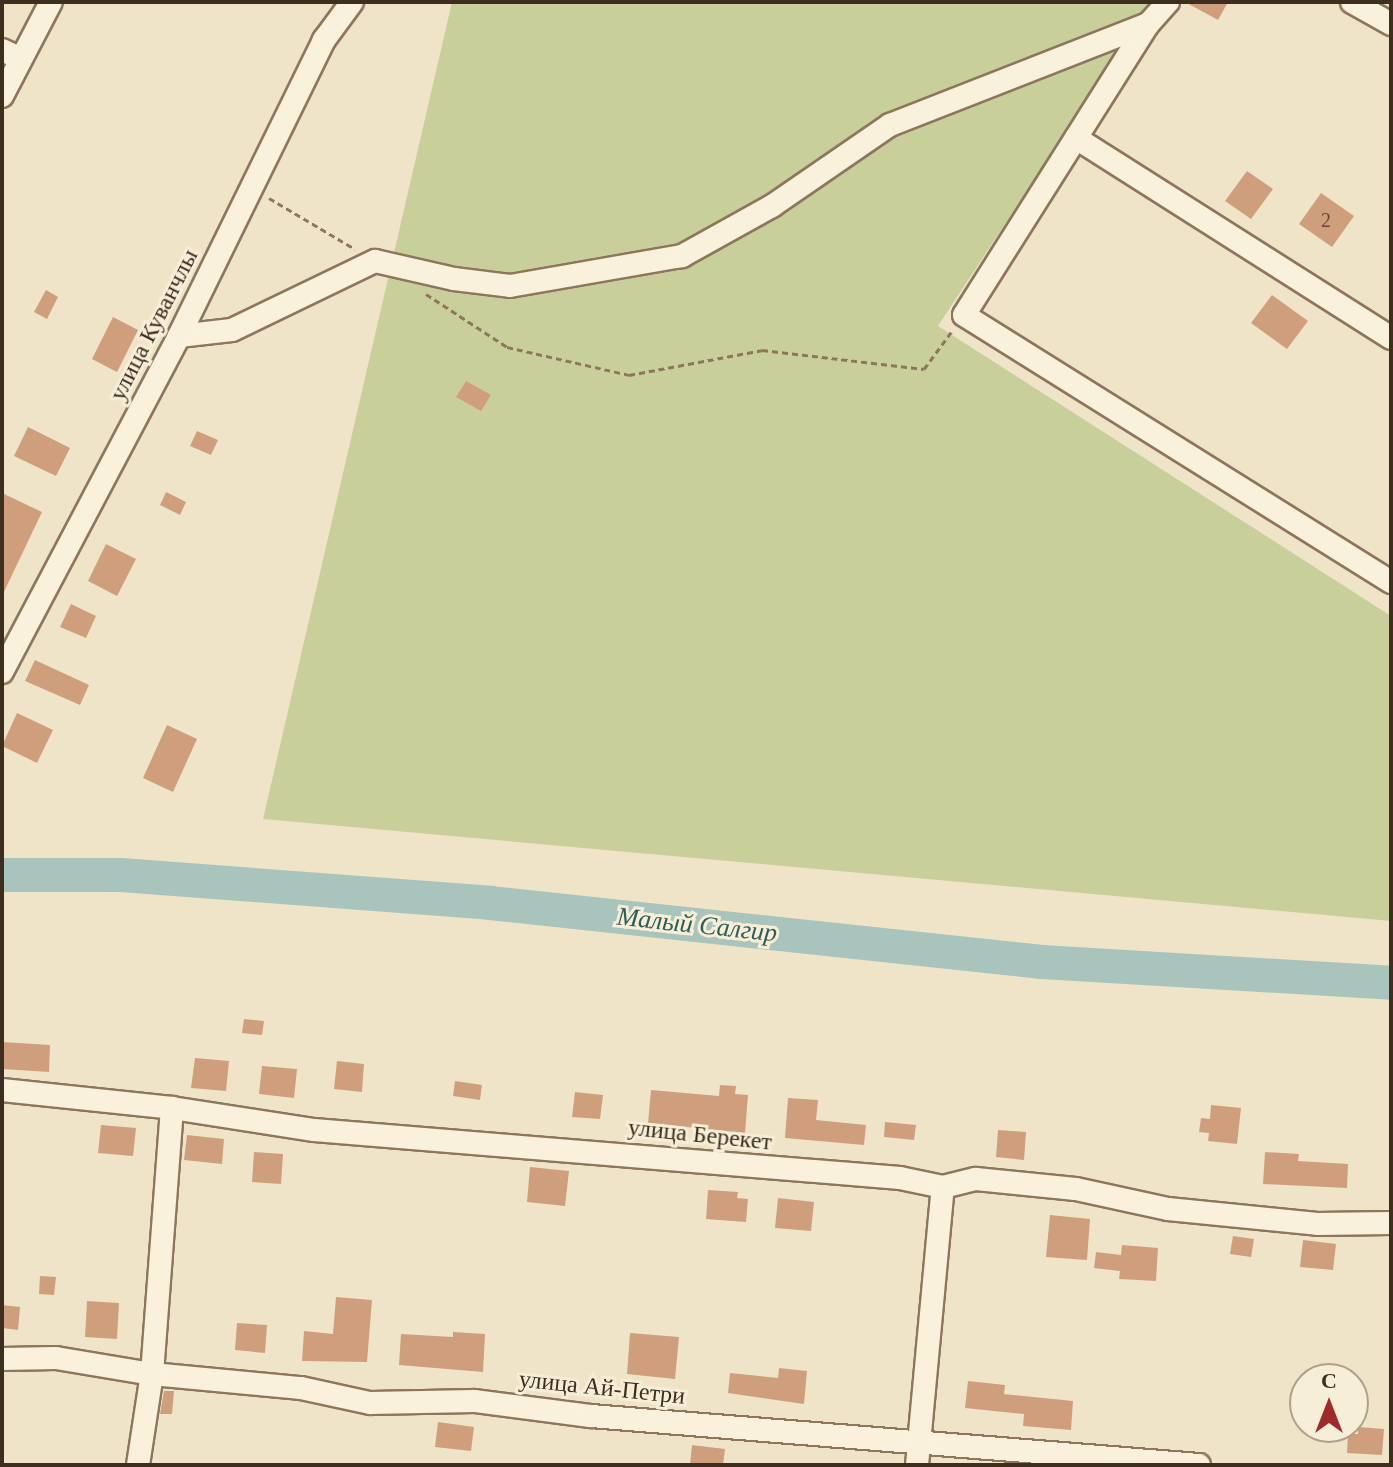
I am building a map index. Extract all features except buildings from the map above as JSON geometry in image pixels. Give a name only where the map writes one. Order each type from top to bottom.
[{"type":"street","points":[[2,96],[11,55],[51,2]]},
{"type":"street","name":"улица Куванчлы","points":[[2,672],[179,336],[324,40],[352,2]]},
{"type":"street","points":[[179,336],[232,330],[375,261],[454,279],[510,286],[682,256],[772,206],[890,125],[1168,2]]},
{"type":"street","points":[[1352,2],[1391,24]]},
{"type":"street","points":[[1146,13],[1076,138],[964,315],[1391,582]]},
{"type":"street","points":[[1076,138],[1391,338]]},
{"type":"street","name":"улица Берекет","points":[[2,1090],[172,1108],[314,1130],[900,1178],[943,1187],[976,1179],[1076,1189],[1168,1209],[1317,1224],[1391,1223]]},
{"type":"street","points":[[138,1465],[152,1374],[172,1108]]},
{"type":"street","points":[[917,1465],[943,1187]]},
{"type":"street","name":"улица Ай-Петри","points":[[2,1359],[56,1358],[152,1374],[301,1388],[370,1403],[475,1401],[591,1416],[919,1440],[1199,1465]]},
{"type":"path","points":[[251,188],[375,261]]},
{"type":"path","points":[[414,287],[507,347],[629,375],[762,350],[924,369],[964,315]]},
{"type":"green space","points":[[452,2],[1151,2],[938,326],[1391,616],[1391,921],[263,819]]},
{"type":"waterway","name":"Малый Салгир","points":[[2,875],[121,875],[490,903],[1042,962],[1391,983]]}]
